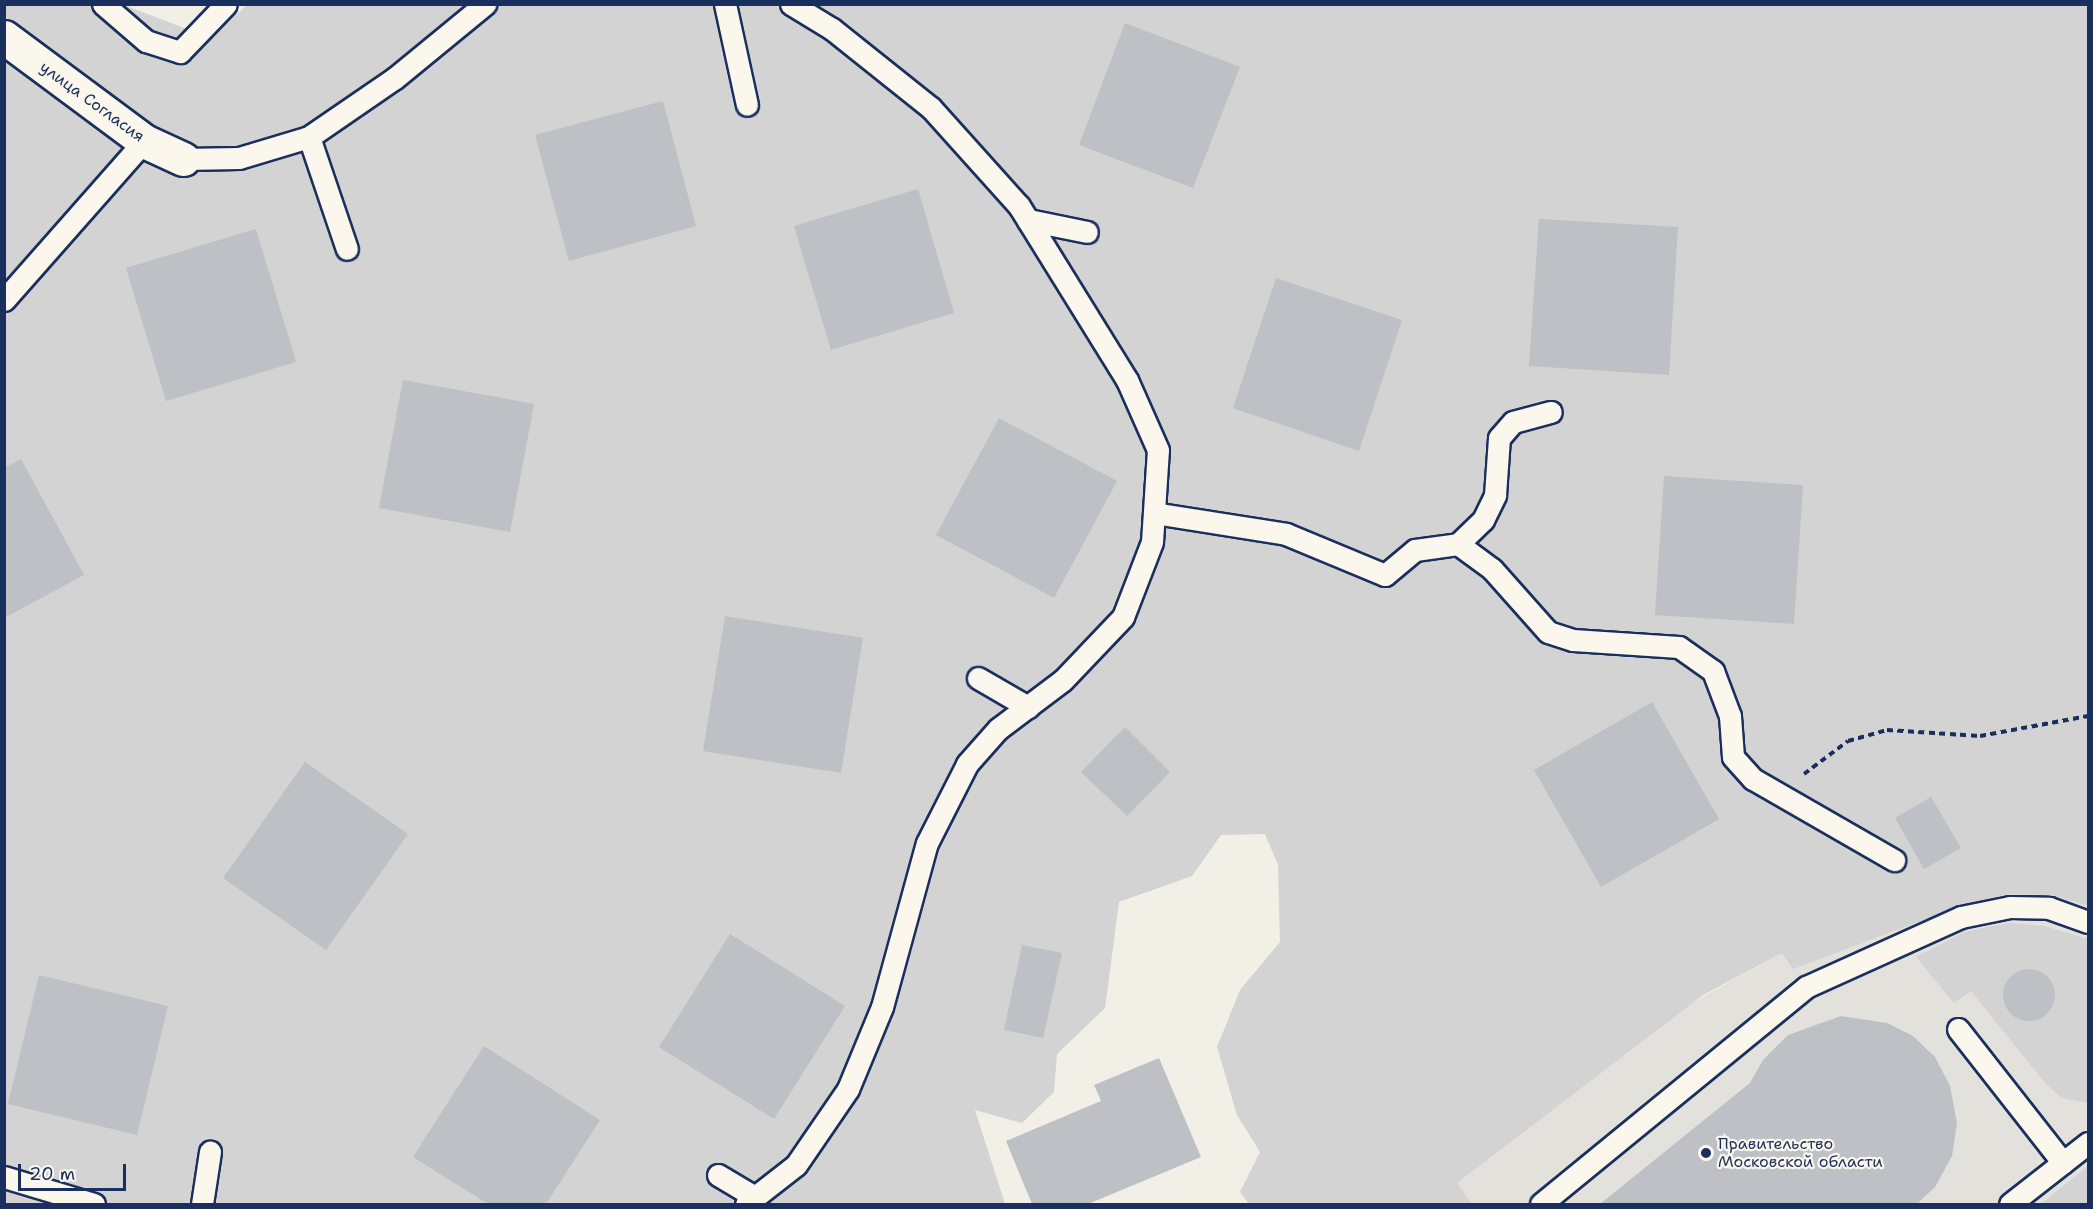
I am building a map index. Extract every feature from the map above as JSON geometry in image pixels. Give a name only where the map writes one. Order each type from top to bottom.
[{"type":"street","name":"улица Согласия","points":[[4,37],[144,141],[183,159]]},
{"type":"lane","points":[[103,4],[146,41],[180,52],[226,4]]},
{"type":"lane","points":[[183,159],[239,158],[309,136],[394,78],[485,4]]},
{"type":"lane","points":[[725,4],[747,105]]},
{"type":"lane","points":[[718,1175],[750,1201],[796,1165],[848,1089],[882,1007],[927,843],[967,764],[1028,707],[1064,680],[1123,617],[1152,542],[1158,450],[1127,381],[1028,220],[931,108],[831,29],[791,4]]},
{"type":"lane","points":[[309,136],[347,249]]},
{"type":"lane","points":[[4,300],[144,141]]},
{"type":"lane","points":[[1028,220],[1086,232]]},
{"type":"lane","points":[[1154,513],[1286,534],[1385,575],[1415,550],[1458,544],[1483,520],[1495,495],[1499,438],[1513,422],[1551,412]]},
{"type":"lane","points":[[1458,544],[1492,569],[1548,632],[1573,640],[1680,647],[1713,671],[1730,716],[1733,757],[1753,779],[1894,860]]},
{"type":"lane","points":[[978,678],[1028,707]]},
{"type":"lane","points":[[1541,1204],[1806,987],[1961,917],[2010,907],[2049,908],[2088,922]]},
{"type":"lane","points":[[1958,1029],[2063,1163]]},
{"type":"lane","points":[[2010,1204],[2088,1143]]},
{"type":"lane","points":[[202,1204],[210,1152]]},
{"type":"lane","points":[[4,1177],[94,1204]]},
{"type":"path","points":[[1778,794],[1848,741],[1887,730],[1980,736],[2088,716]]},
{"type":"shaded area","points":[[248,4],[2088,5],[2088,906],[2052,895],[2008,894],[1958,907],[1793,969],[1782,953],[1703,995],[1457,1183],[1472,1204],[1249,1204],[1240,1192],[1260,1152],[1237,1115],[1217,1047],[1240,990],[1280,942],[1278,865],[1265,834],[1221,835],[1192,876],[1119,902],[1105,1008],[1057,1054],[1054,1092],[1022,1123],[975,1110],[1005,1204],[5,1204],[5,5],[124,5],[210,38]]},
{"type":"shaded area","points":[[2088,779],[2088,1204],[1329,1204],[1782,953]]},
{"type":"shaded area","points":[[2007,923],[2044,926],[2088,939],[2088,1103],[2062,1098],[2045,1083],[1971,991],[1954,1003],[1916,957],[1964,932]]},
{"type":"shaded area","points":[[2088,1166],[2088,1204],[2041,1204]]},
{"type":"building","points":[[1125,23],[1240,67],[1193,188],[1079,145]]},
{"type":"building","points":[[663,101],[696,226],[569,261],[535,135]]},
{"type":"building","points":[[918,189],[954,313],[831,350],[794,226]]},
{"type":"building","points":[[1539,219],[1678,227],[1669,375],[1529,366]]},
{"type":"building","points":[[256,229],[296,362],[166,401],[126,268]]},
{"type":"building","points":[[1276,278],[1402,320],[1359,451],[1233,408]]},
{"type":"building","points":[[403,380],[534,404],[510,532],[379,508]]},
{"type":"building","points":[[999,418],[1117,481],[1054,598],[936,535]]},
{"type":"building","points":[[21,459],[84,575],[4,618],[4,468]]},
{"type":"building","points":[[1664,476],[1803,485],[1794,624],[1655,615]]},
{"type":"building","points":[[725,616],[863,638],[841,773],[703,751]]},
{"type":"building","points":[[1652,702],[1719,819],[1601,887],[1534,770]]},
{"type":"building","points":[[1125,727],[1170,772],[1127,816],[1081,772]]},
{"type":"building","points":[[305,762],[408,834],[326,950],[223,878]]},
{"type":"building","points":[[1931,797],[1961,848],[1924,869],[1895,818]]},
{"type":"building","points":[[730,934],[845,1006],[774,1119],[659,1047]]},
{"type":"building","points":[[1022,945],[1062,953],[1043,1038],[1004,1030]]},
{"type":"building","points":[[2029,969],[2039,971],[2047,977],[2053,985],[2055,995],[2053,1005],[2047,1013],[2039,1019],[2029,1021],[2019,1019],[2011,1013],[2005,1005],[2003,995],[2005,985],[2011,977],[2019,971]]},
{"type":"building","points":[[39,975],[168,1006],[137,1135],[8,1104]]},
{"type":"building","points":[[1841,1016],[1887,1023],[1913,1036],[1935,1057],[1950,1086],[1957,1123],[1952,1156],[1935,1187],[1917,1204],[1600,1204],[1750,1083],[1763,1060],[1788,1035]]},
{"type":"building","points":[[484,1046],[600,1120],[546,1204],[488,1204],[413,1157]]},
{"type":"building","points":[[1159,1058],[1201,1157],[1088,1204],[1032,1204],[1006,1141],[1101,1101],[1094,1085]]},
{"type":"place","name":"Правительство Московской области","points":[[1706,1153]]}]
